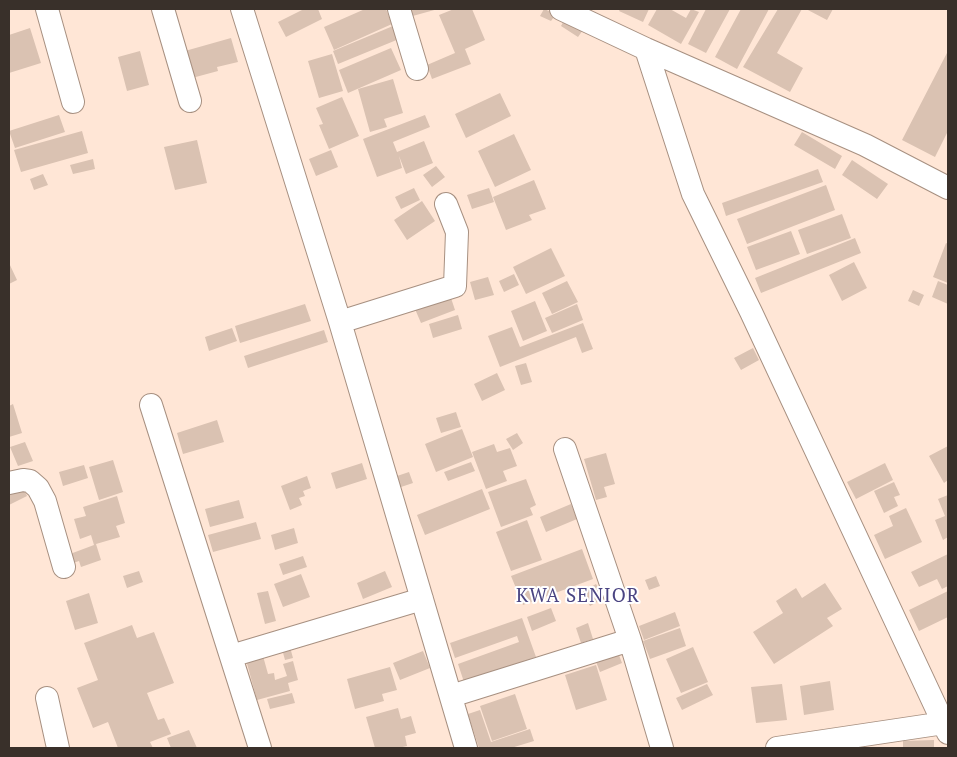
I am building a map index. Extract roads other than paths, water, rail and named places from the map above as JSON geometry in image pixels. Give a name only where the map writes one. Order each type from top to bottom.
[{"type":"street","points":[[47,9],[73,102]]},
{"type":"street","points":[[162,9],[190,101]]},
{"type":"street","points":[[242,9],[340,322],[466,748]]},
{"type":"street","points":[[399,9],[417,69]]},
{"type":"street","points":[[561,9],[646,49],[865,145],[948,188]]},
{"type":"street","points":[[646,49],[693,194],[751,312],[946,728],[777,748]]},
{"type":"street","points":[[340,322],[456,286],[457,232],[446,204]]},
{"type":"street","points":[[151,405],[260,748]]},
{"type":"street","points":[[565,449],[630,640],[662,748]]},
{"type":"street","points":[[9,483],[23,480],[30,481],[38,488],[45,501],[64,567]]},
{"type":"street","points":[[231,656],[422,599]]},
{"type":"street","points":[[451,696],[630,640]]},
{"type":"street","points":[[46,698],[58,748]]},
{"type":"district","name":"KWA SENIOR","points":[[578,597]]}]
